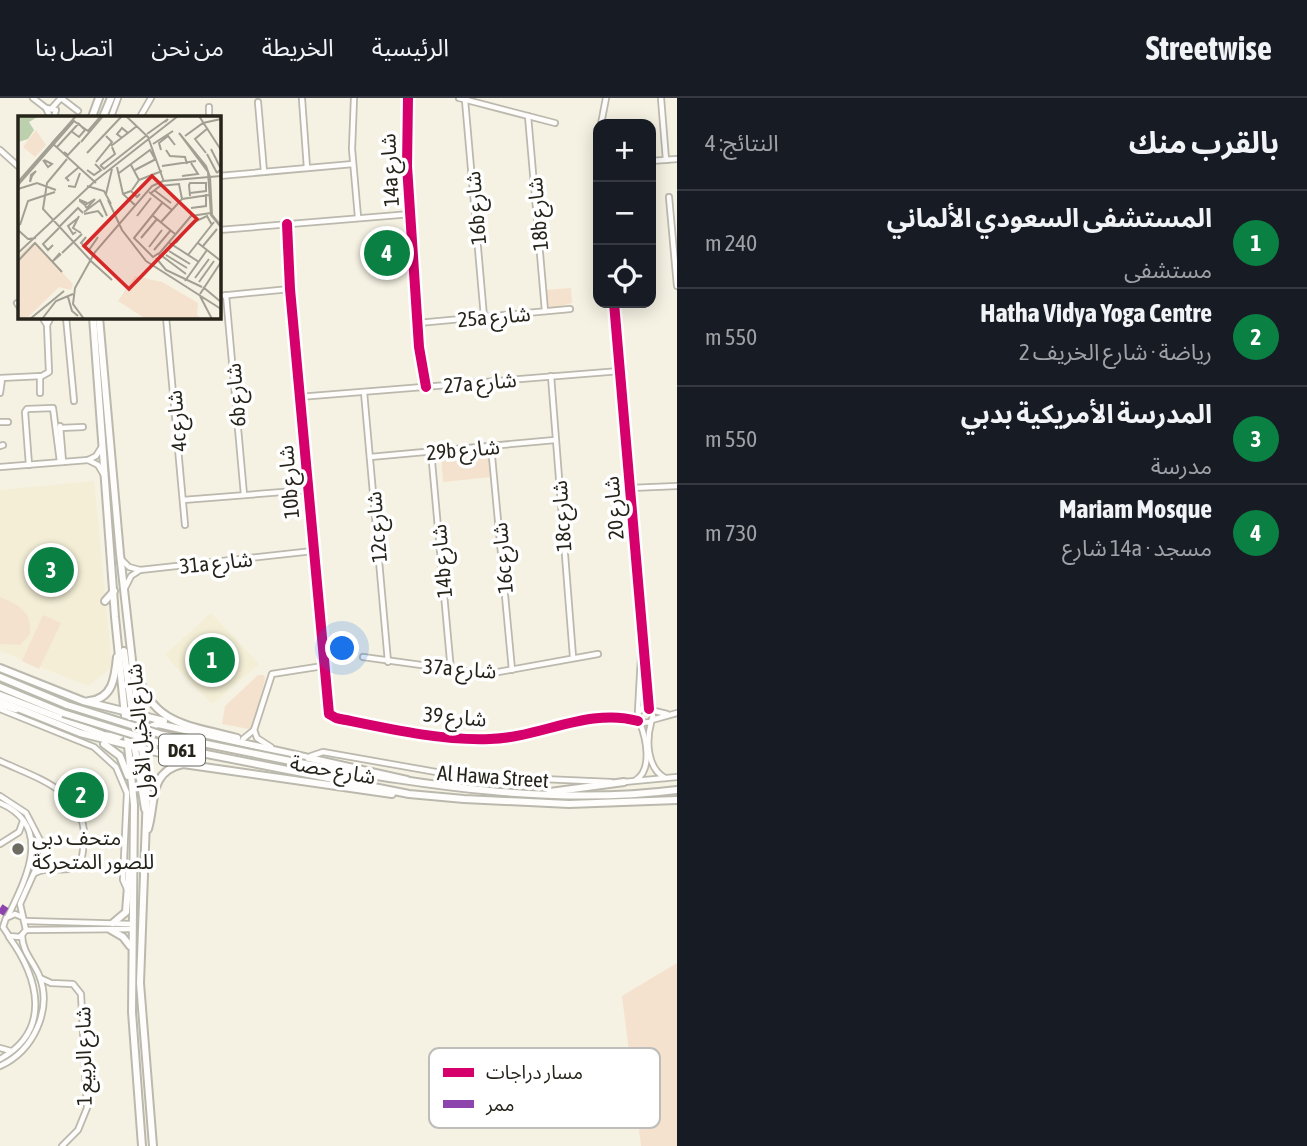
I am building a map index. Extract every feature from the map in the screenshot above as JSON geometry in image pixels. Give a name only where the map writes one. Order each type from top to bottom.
[{"type":"main road","points":[[92,116],[99,98]]},
{"type":"main road","points":[[103,116],[111,98]]},
{"type":"main road","name":"شارع الخيل الأول","points":[[97,318],[116,623],[137,736],[132,748],[146,810],[146,834],[131,949],[134,1067],[142,1146]]},
{"type":"main road","name":"شارع الخيل الأول","points":[[97,318],[120,556],[134,662],[131,713]]},
{"type":"main road","points":[[105,601],[114,591]]},
{"type":"main road","points":[[116,623],[123,646],[131,727],[137,736],[158,754]]},
{"type":"main road","points":[[83,701],[99,699],[111,688],[119,649]]},
{"type":"main road","points":[[134,662],[145,696],[159,713],[173,720],[262,746]]},
{"type":"main road","points":[[0,668],[83,701],[187,730]]},
{"type":"main road","name":"شارع حصة","points":[[2,677],[67,705],[178,739],[411,783],[471,790],[590,796],[677,790]]},
{"type":"main road","name":"شارع حصة","points":[[0,687],[64,713],[176,748],[409,794],[545,803],[677,800]]},
{"type":"main road","points":[[0,695],[104,735],[118,737],[131,727]]},
{"type":"main road","points":[[0,705],[80,733],[158,754],[325,785],[409,794]]},
{"type":"main road","points":[[132,748],[137,736],[154,724],[395,775],[411,783]]},
{"type":"main road","name":"شارع الخيل الأول","points":[[131,727],[135,822],[132,881],[136,891],[135,928],[153,1146]]},
{"type":"main road","points":[[80,733],[117,753],[132,786]]},
{"type":"main road","points":[[146,834],[155,786],[164,772],[183,764],[214,766]]},
{"type":"main road","points":[[545,794],[626,782]]},
{"type":"main road","points":[[131,949],[112,927],[126,912],[132,865]]},
{"type":"main road","points":[[135,928],[140,983]]},
{"type":"street","points":[[33,98],[51,109]]},
{"type":"street","points":[[111,116],[118,98]]},
{"type":"street","points":[[142,116],[151,98]]},
{"type":"street","points":[[354,98],[353,164],[358,217]]},
{"type":"street","name":"14a شارع","points":[[408,98],[405,141],[424,387]]},
{"type":"street","points":[[602,119],[606,98]]},
{"type":"street","points":[[661,98],[666,160]]},
{"type":"street","points":[[51,109],[63,99],[78,111]]},
{"type":"street","points":[[302,99],[307,168]]},
{"type":"street","points":[[462,99],[555,123]]},
{"type":"street","name":"16b شارع","points":[[462,99],[484,317]]},
{"type":"street","points":[[258,102],[264,172]]},
{"type":"street","points":[[209,107],[209,116]]},
{"type":"street","points":[[51,109],[52,116]]},
{"type":"street","points":[[51,109],[52,116]]},
{"type":"street","name":"18b شارع","points":[[528,116],[545,311]]},
{"type":"street","points":[[0,150],[18,166]]},
{"type":"street","points":[[656,161],[677,159]]},
{"type":"street","points":[[220,176],[353,164]]},
{"type":"street","points":[[669,197],[674,223],[677,286]]},
{"type":"street","points":[[220,230],[411,212]]},
{"type":"street","name":"10b شارع","points":[[285,224],[329,714]]},
{"type":"street","points":[[220,296],[290,289]]},
{"type":"street","name":"6b شارع","points":[[226,295],[244,495]]},
{"type":"street","name":"شارع 20","points":[[614,308],[642,645],[652,721]]},
{"type":"street","name":"25a شارع","points":[[418,323],[570,309]]},
{"type":"street","points":[[0,393],[1,378],[40,376],[47,374],[51,368],[47,325],[43,318]]},
{"type":"street","points":[[47,325],[50,318]]},
{"type":"street","points":[[66,318],[74,401]]},
{"type":"street","name":"4c شارع","points":[[166,318],[185,525]]},
{"type":"street","name":"27a شارع","points":[[300,398],[620,369]]},
{"type":"street","points":[[40,376],[40,393]]},
{"type":"street","name":"18c شارع","points":[[551,376],[573,657]]},
{"type":"street","name":"12c شارع","points":[[364,392],[388,662]]},
{"type":"street","points":[[29,465],[24,412],[39,408],[54,409],[62,462]]},
{"type":"street","points":[[0,422],[8,422]]},
{"type":"street","points":[[62,462],[60,427],[83,427]]},
{"type":"street","name":"29b شارع","points":[[370,457],[555,440]]},
{"type":"street","points":[[0,467],[88,460],[97,455],[103,444]]},
{"type":"street","name":"16c شارع","points":[[491,446],[512,670]]},
{"type":"street","name":"14b شارع","points":[[431,451],[451,671]]},
{"type":"street","points":[[88,460],[98,465],[106,479]]},
{"type":"street","points":[[631,490],[677,485]]},
{"type":"street","points":[[183,500],[308,490]]},
{"type":"street","name":"31a شارع","points":[[140,570],[313,553]]},
{"type":"street","points":[[120,556],[129,567],[140,570]]},
{"type":"street","points":[[124,591],[131,576],[140,570]]},
{"type":"street","name":"شارع 20","points":[[639,722],[642,645]]},
{"type":"street","name":"37a شارع","points":[[363,657],[487,674],[598,654]]},
{"type":"street","points":[[243,739],[254,730],[270,675],[278,671],[323,667]]},
{"type":"street","points":[[0,705],[99,749],[116,767],[127,793],[123,880],[128,890]]},
{"type":"street","points":[[649,709],[667,714],[677,713]]},
{"type":"street","name":"شارع 39","points":[[329,714],[336,718],[397,729],[486,739],[620,718],[649,709]]},
{"type":"street","name":"شارع 39","points":[[620,718],[639,722],[652,721],[667,714]]},
{"type":"street","points":[[652,721],[651,763],[657,773],[666,778]]},
{"type":"street","points":[[626,782],[642,776],[646,765],[639,722]]},
{"type":"street","points":[[254,730],[257,738],[271,747]]},
{"type":"street","name":"Al Hawa Street","points":[[311,756],[323,752],[435,773],[480,778],[626,782],[677,777]]},
{"type":"street","points":[[0,761],[65,793],[83,822],[83,855],[79,865],[70,869],[47,869],[35,874]]},
{"type":"street","points":[[0,796],[17,805],[33,823],[40,840],[40,859],[21,900],[24,919],[23,948],[40,978],[43,991],[41,1017],[34,1035],[17,1056],[0,1066]]},
{"type":"street","points":[[0,803],[23,820],[32,838],[30,865],[3,927],[31,975],[36,998],[32,1024],[12,1051],[0,1059]]},
{"type":"street","points":[[0,844],[17,834],[23,820]]},
{"type":"street","points":[[17,834],[32,838]]},
{"type":"street","points":[[40,859],[47,869]]},
{"type":"street","points":[[8,916],[135,928]]},
{"type":"street","points":[[52,930],[49,926],[53,922]]},
{"type":"street","points":[[9,936],[52,930],[112,927]]},
{"type":"street","name":"شارع الربيع 1","points":[[40,978],[51,983],[73,984],[81,994],[87,1108],[78,1130],[62,1146]]},
{"type":"street","name":"شارع الربيع 1","points":[[43,991],[51,983]]},
{"type":"street","points":[[0,1048],[12,1051]]},
{"type":"shaded area","points":[[571,288],[572,303],[550,309],[547,306],[545,290]]},
{"type":"shaded area","points":[[484,451],[485,458],[490,457],[492,477],[443,482],[441,455]]},
{"type":"shaded area","points":[[94,481],[112,667],[88,686],[0,651],[0,490]]},
{"type":"shaded area","points":[[0,597],[19,606],[29,619],[30,634],[20,645],[0,644]]},
{"type":"shaded area","points":[[211,613],[259,664],[212,704],[165,655]]},
{"type":"shaded area","points":[[43,615],[61,623],[39,669],[22,661]]},
{"type":"shaded area","points":[[258,675],[264,675],[265,679],[254,730],[222,724],[225,706]]},
{"type":"shaded area","points":[[677,963],[677,1146],[641,1146],[639,1128],[660,1128],[660,1048],[629,1048],[622,996]]},
{"type":"marked path","points":[[0,908],[6,912]]},
{"type":"cycle path","points":[[408,98],[407,166],[419,347],[426,387]]},
{"type":"cycle path","points":[[287,224],[290,289],[329,714],[336,718],[393,730],[471,739],[527,734],[601,718],[638,721]]},
{"type":"cycle path","points":[[614,308],[649,709]]},
{"type":"place","name":"Mariam Mosque","points":[[387,253]]},
{"type":"place","name":"المدرسة الأمريكية بدبي","points":[[51,570]]},
{"type":"place","name":"المستشفى السعودي الألماني","points":[[212,660]]},
{"type":"place","name":"Hatha Vidya Yoga Centre","points":[[81,795]]},
{"type":"place","name":"متحف دبي للصور المتحركة","points":[[18,849]]}]
